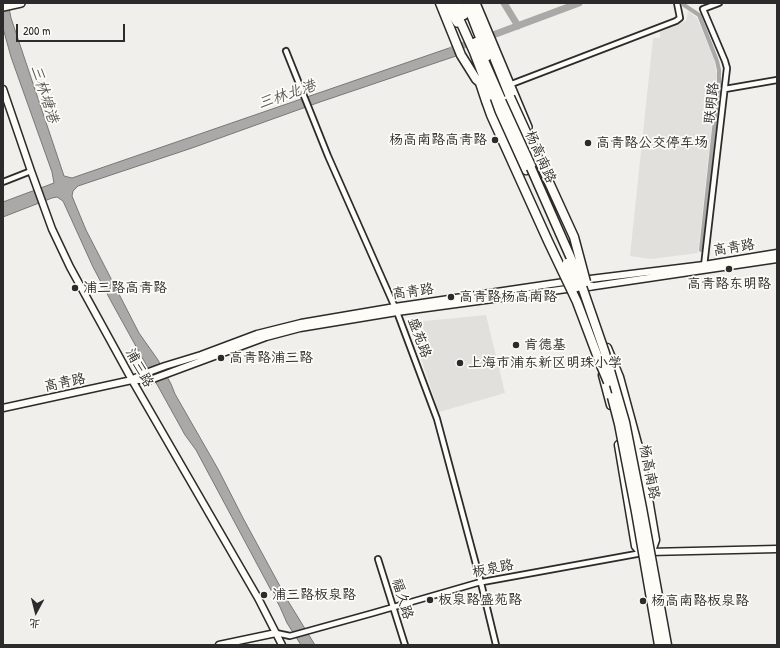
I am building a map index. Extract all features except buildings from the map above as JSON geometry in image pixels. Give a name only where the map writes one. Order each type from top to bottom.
[{"type":"highway","points":[[472,3],[481,49],[496,75]]},
{"type":"highway","name":"杨高南路","points":[[449,4],[468,25],[470,35]]},
{"type":"highway","name":"杨高南路","points":[[449,4],[481,49],[510,97],[574,237],[590,301],[607,348],[609,365]]},
{"type":"highway","points":[[449,4],[455,40],[461,55],[480,83]]},
{"type":"highway","name":"杨高南路","points":[[481,49],[491,115],[577,302],[608,382]]},
{"type":"highway","name":"杨高南路","points":[[496,75],[529,169],[571,273],[599,349],[619,424],[658,645]]},
{"type":"highway","name":"杨高南路","points":[[480,83],[529,169],[577,272],[609,365],[624,422],[642,508],[667,645]]},
{"type":"highway","points":[[600,363],[617,434],[636,546],[646,552],[655,540],[640,458],[619,378],[607,348]]},
{"type":"main road","name":"杨高南路","points":[[462,3],[468,25]]},
{"type":"main road","name":"杨高南路","points":[[466,3],[470,35]]},
{"type":"main road","points":[[476,3],[487,29],[481,49],[498,56]]},
{"type":"main road","points":[[3,7],[19,4]]},
{"type":"main road","name":"杨高南路","points":[[449,4],[457,23],[470,35]]},
{"type":"main road","name":"杨高南路","points":[[481,49],[480,83],[495,114],[497,132],[567,281]]},
{"type":"main road","name":"杨高南路","points":[[498,56],[509,85],[577,238],[586,270],[585,286],[618,424],[637,524],[659,593],[667,645]]},
{"type":"main road","name":"杨高南路","points":[[498,56],[496,75],[568,237],[598,328]]},
{"type":"main road","name":"浦三路","points":[[3,89],[52,229],[70,267],[132,380],[258,598],[282,645]]},
{"type":"main road","name":"杨高南路","points":[[490,101],[567,281]]},
{"type":"main road","name":"高青路","points":[[132,380],[165,366],[201,355],[257,334],[324,318],[585,286],[704,267],[777,253]]},
{"type":"main road","name":"高青路","points":[[585,286],[704,267],[777,259]]},
{"type":"main road","points":[[567,281],[585,286],[588,289],[588,296]]},
{"type":"main road","name":"高青路","points":[[3,408],[132,380],[150,380],[276,334],[396,309],[567,281]]},
{"type":"main road","name":"杨高南路","points":[[585,286],[613,374],[626,423],[646,552],[658,645]]},
{"type":"main road","name":"板泉路","points":[[646,552],[777,549]]},
{"type":"main road","name":"板泉路","points":[[219,645],[276,633]]},
{"type":"street","points":[[509,85],[676,21],[680,18],[677,3]]},
{"type":"street","name":"联明路","points":[[704,267],[727,68],[726,61],[703,9],[719,3]]},
{"type":"street","name":"盛苑路","points":[[286,51],[328,156],[396,309],[437,420],[481,582],[496,645]]},
{"type":"street","points":[[725,89],[777,80]]},
{"type":"street","points":[[3,182],[31,171]]},
{"type":"street","name":"板泉路","points":[[276,633],[290,636],[481,582],[646,552]]},
{"type":"street","name":"福久路","points":[[378,559],[405,645]]},
{"type":"shaded area","points":[[3,3],[8,3],[11,18],[64,176],[72,178],[452,47],[456,56],[78,186],[73,191],[72,196],[86,230],[139,333],[158,360],[288,601],[315,645],[301,645],[287,623],[280,607],[196,450],[185,435],[112,303],[93,267],[63,201],[57,197],[52,198],[3,217],[3,202],[54,183],[52,172],[11,57],[3,28]]},
{"type":"shaded area","points":[[688,11],[697,18],[714,59],[717,76],[698,253],[651,259],[630,256],[653,38],[660,38],[660,32],[686,21]]},
{"type":"shaded area","name":"上海市浦东新区明珠小学","points":[[486,315],[505,393],[439,412],[413,334],[415,322]]},
{"type":"waterway","points":[[504,3],[518,26]]},
{"type":"waterway","name":"三林北港","points":[[485,38],[579,3]]},
{"type":"waterway","points":[[684,3],[684,5],[699,15],[719,70],[701,250]]},
{"type":"waterway","name":"三林北港","points":[[453,49],[475,41]]},
{"type":"place","name":"杨高南路高青路","points":[[495,140]]},
{"type":"place","name":"高青路公交停车场","points":[[588,143]]},
{"type":"place","name":"高青路东明路","points":[[729,269]]},
{"type":"place","name":"浦三路高青路","points":[[75,288]]},
{"type":"place","name":"高青路杨高南路","points":[[451,297]]},
{"type":"place","name":"肯德基","points":[[516,345]]},
{"type":"place","name":"高青路浦三路","points":[[221,358]]},
{"type":"place","name":"上海市浦东新区明珠小学","points":[[460,363]]},
{"type":"place","name":"浦三路板泉路","points":[[264,595]]},
{"type":"place","name":"板泉路盛苑路","points":[[430,600]]},
{"type":"place","name":"杨高南路板泉路","points":[[643,601]]},
{"type":"water label","name":"三林塘港","points":[[44,94]]}]
